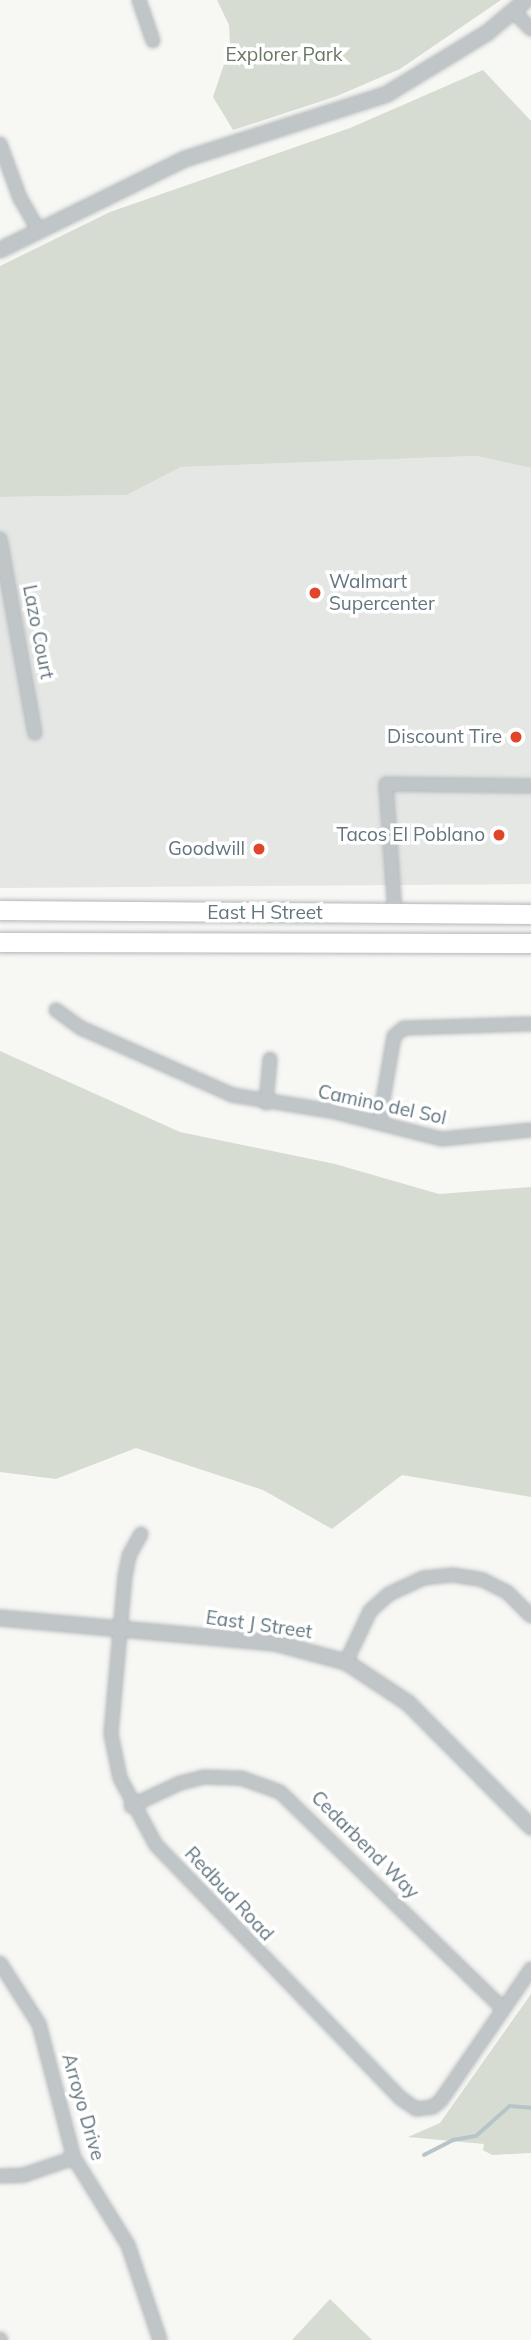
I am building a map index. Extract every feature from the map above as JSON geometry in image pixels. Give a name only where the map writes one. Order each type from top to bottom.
[{"type":"main road","name":"East H Street","points":[[0,910],[531,914]]},
{"type":"main road","points":[[332,944],[339,935],[387,930],[395,914]]},
{"type":"main road","name":"East H Street","points":[[0,942],[531,943]]},
{"type":"street","points":[[139,0],[153,41]]},
{"type":"street","points":[[0,250],[185,159],[387,94],[514,12],[526,0]]},
{"type":"street","points":[[514,12],[531,29]]},
{"type":"street","points":[[0,144],[20,198],[39,231]]},
{"type":"street","name":"Lazo Court","points":[[0,539],[35,733]]},
{"type":"street","points":[[395,914],[386,784],[531,786]]},
{"type":"street","name":"Camino del Sol","points":[[56,1010],[80,1028],[202,1083],[266,1103],[331,1111],[442,1139],[531,1130]]},
{"type":"street","points":[[379,1123],[394,1036],[404,1028],[531,1024]]},
{"type":"street","points":[[266,1103],[270,1059]]},
{"type":"street","name":"Redbud Road","points":[[141,1534],[129,1556],[111,1734],[114,1758],[131,1806],[166,1856],[406,2105],[425,2109],[440,2100],[502,2008]]},
{"type":"street","points":[[346,1662],[370,1611],[388,1594],[423,1578],[453,1575],[483,1580],[507,1592],[531,1616]]},
{"type":"street","name":"East J Street","points":[[0,1618],[275,1643],[346,1662],[408,1703],[531,1827]]},
{"type":"street","name":"Cedarbend Way","points":[[131,1806],[204,1777],[241,1778],[280,1792],[502,2008]]},
{"type":"street","name":"Arroyo Drive","points":[[0,1963],[39,2024],[74,2158],[128,2245],[160,2340]]},
{"type":"street","points":[[502,2008],[531,1969]]},
{"type":"street","points":[[0,2176],[24,2175],[74,2158]]},
{"type":"shaded area","points":[[476,456],[531,468],[531,884],[0,888],[0,497],[127,495],[181,467]]},
{"type":"green space","name":"Explorer Park","points":[[217,0],[501,0],[400,69],[337,96],[233,130],[213,97],[230,46],[229,25]]},
{"type":"green space","points":[[483,70],[531,121],[531,468],[476,456],[181,467],[127,495],[0,497],[0,266],[110,212],[350,128]]},
{"type":"green space","points":[[0,1051],[180,1132],[335,1164],[439,1194],[531,1187],[531,1497],[402,1475],[332,1529],[263,1490],[136,1448],[56,1479],[0,1472]]},
{"type":"green space","points":[[531,1994],[531,2153],[492,2155],[483,2150],[484,2144],[408,2137],[440,2123]]},
{"type":"green space","points":[[330,2299],[372,2340],[292,2340]]},
{"type":"waterway","points":[[424,2155],[453,2140],[476,2136],[510,2106],[531,2108]]},
{"type":"place","name":"Walmart Supercenter","points":[[315,593]]},
{"type":"place","name":"Discount Tire","points":[[516,737]]},
{"type":"place","name":"Tacos El Poblano","points":[[499,835]]},
{"type":"place","name":"Goodwill","points":[[259,849]]}]
